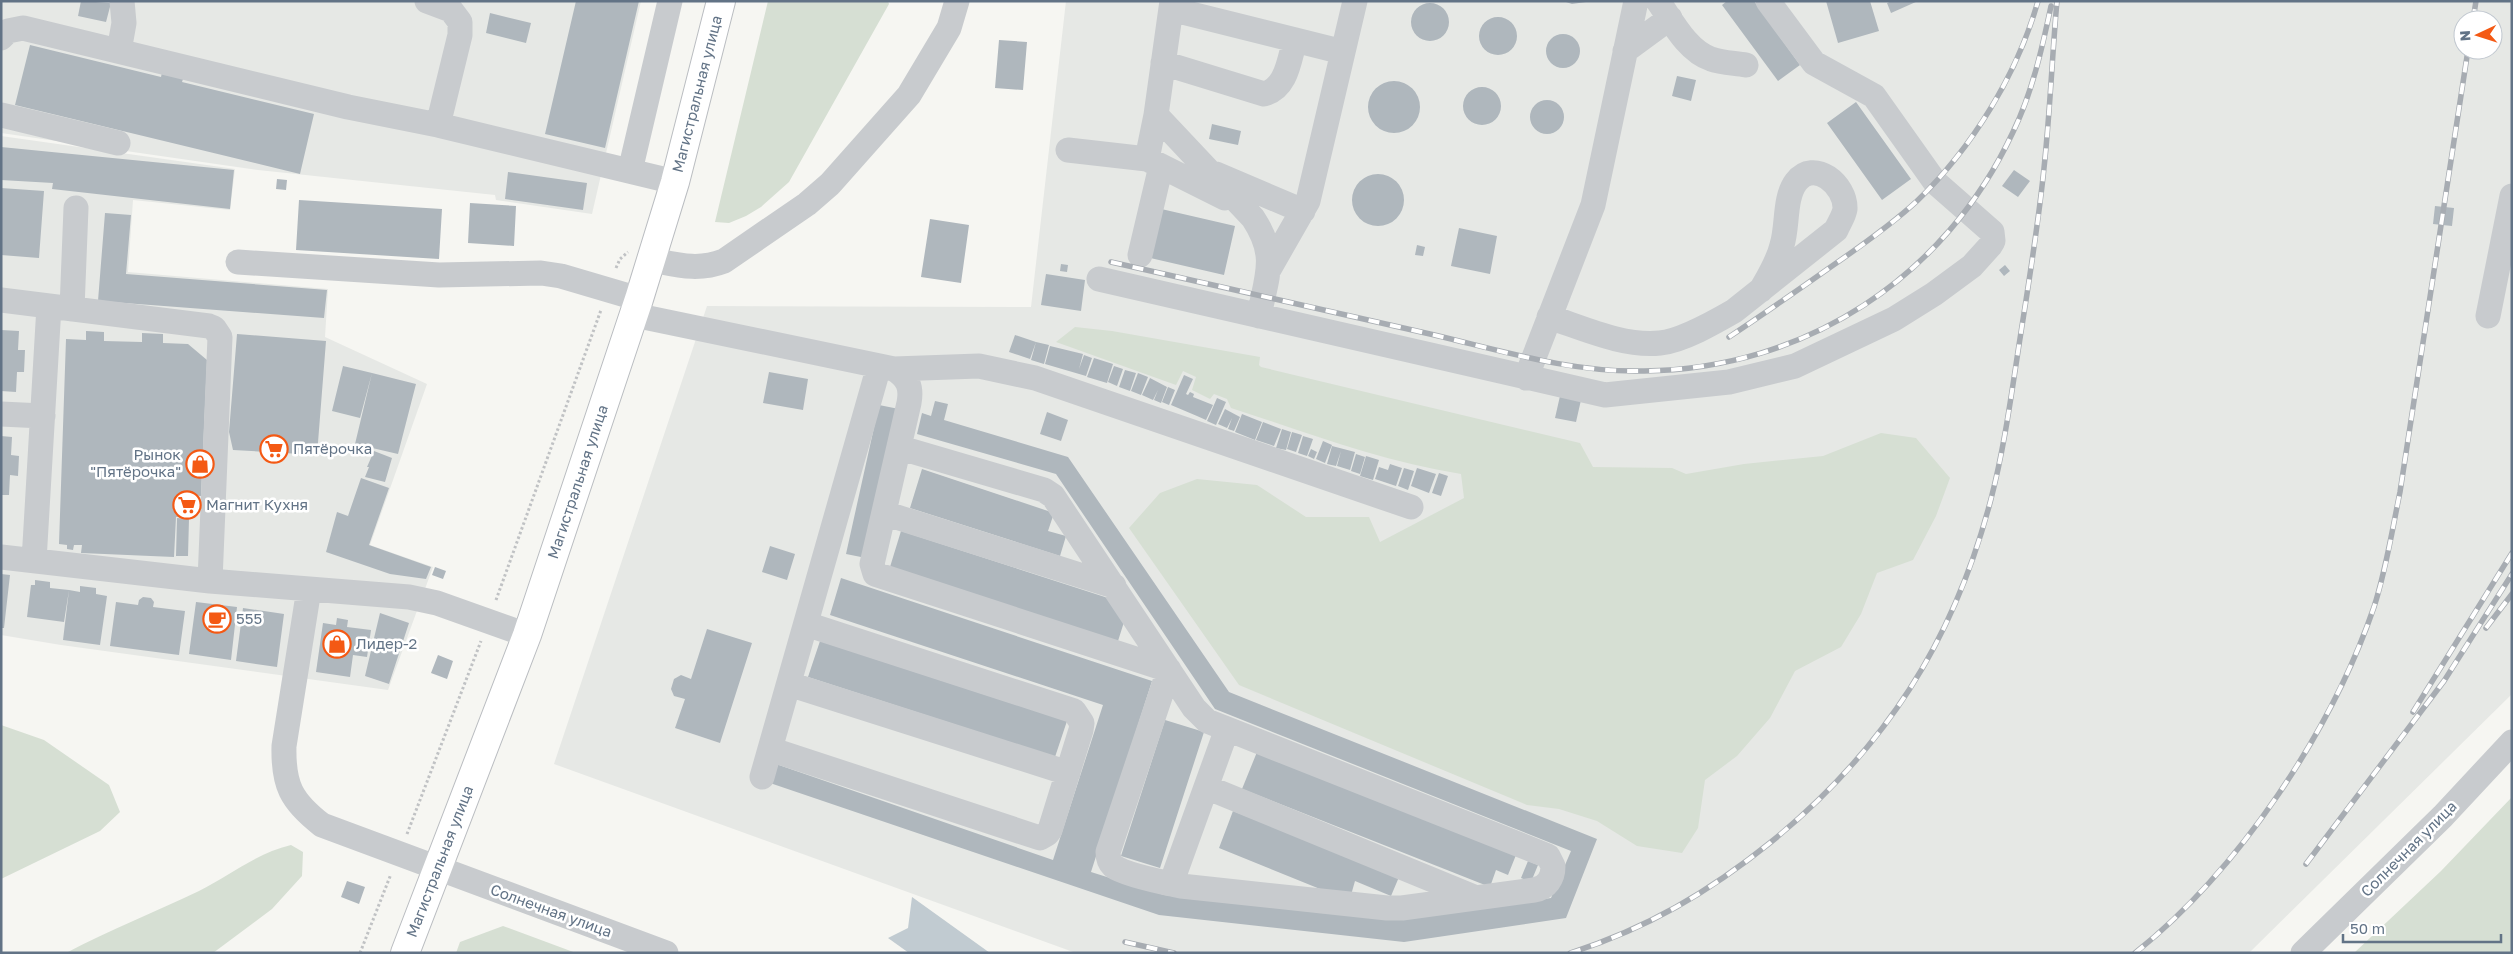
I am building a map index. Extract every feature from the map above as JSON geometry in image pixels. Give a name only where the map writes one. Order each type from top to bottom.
[{"type":"main road","name":"Магистральная улица","points":[[405,953],[527,635],[636,307],[643,255],[675,182],[721,1]]},
{"type":"street","points":[[119,51],[124,24],[122,1]]},
{"type":"street","points":[[630,171],[670,1]]},
{"type":"street","points":[[643,255],[695,267],[708,267],[724,261],[807,204],[830,184],[909,96],[949,28],[957,1]]},
{"type":"street","points":[[1268,271],[1308,201],[1355,1]]},
{"type":"street","points":[[1526,378],[1548,317],[1593,205],[1636,1]]},
{"type":"street","points":[[1099,280],[1526,378],[1605,394],[1729,382],[1803,362],[1894,319],[1934,294],[1972,266],[1993,241],[1992,232],[1936,182],[1874,96],[1814,63],[1768,1]]},
{"type":"street","points":[[430,2],[451,10],[460,22],[460,35],[438,125]]},
{"type":"street","points":[[1140,255],[1154,163],[1156,115],[1172,5],[1343,52]]},
{"type":"street","points":[[1625,51],[1664,10],[1700,54],[1712,60],[1746,65]]},
{"type":"street","points":[[1,38],[8,31],[23,28],[348,108],[438,125],[675,182]]},
{"type":"street","points":[[1164,63],[1264,94],[1272,92],[1282,82],[1295,40]]},
{"type":"street","points":[[1,115],[118,143]]},
{"type":"street","points":[[1156,115],[1253,218],[1267,244],[1268,271],[1259,316]]},
{"type":"street","points":[[1068,150],[1154,163],[1241,206]]},
{"type":"street","points":[[1208,171],[1303,211]]},
{"type":"street","points":[[2488,316],[2512,196]]},
{"type":"street","points":[[34,561],[42,416],[76,208]]},
{"type":"street","points":[[238,262],[439,275],[541,273],[561,276],[608,290],[636,307],[886,368],[903,375],[909,384],[911,393],[900,448],[872,564],[875,574],[879,577],[1169,670]]},
{"type":"street","points":[[1548,317],[1621,339],[1641,343],[1662,343],[1719,320],[1734,311],[1760,290]]},
{"type":"street","points":[[1,300],[209,326],[218,332],[220,338],[210,582]]},
{"type":"street","points":[[886,368],[979,366],[1035,378],[1411,507]]},
{"type":"street","points":[[762,777],[806,624],[886,368]]},
{"type":"street","points":[[1,414],[42,416]]},
{"type":"street","points":[[900,448],[1044,490],[1058,502],[1142,628],[1194,708],[1207,721],[1548,856],[1553,862],[1548,882],[1540,889],[1387,908],[1171,884],[1114,867],[1108,858],[1108,852],[1169,670]]},
{"type":"street","points":[[884,513],[1114,586]]},
{"type":"street","points":[[1069,571],[1081,536]]},
{"type":"street","points":[[1,557],[210,582],[429,600],[527,635]]},
{"type":"street","name":"Солнечная улица","points":[[309,589],[284,746],[283,772],[291,793],[302,809],[322,825],[666,953]]},
{"type":"street","points":[[770,749],[1040,838],[1050,830],[1068,773],[1082,723],[1074,711],[806,624]]},
{"type":"street","points":[[1132,658],[1142,628]]},
{"type":"street","points":[[789,684],[1068,773]]},
{"type":"street","points":[[1160,697],[1194,708]]},
{"type":"street","points":[[1171,884],[1227,729]]},
{"type":"street","name":"Солнечная улица","points":[[2303,953],[2443,816],[2512,742]]},
{"type":"street","points":[[1206,787],[1476,898]]},
{"type":"path","points":[[360,953],[400,854],[488,620],[620,259],[643,255]]},
{"type":"shaded area","points":[[1,1],[641,1],[592,214],[496,200],[495,195],[258,170],[1,133]]},
{"type":"shaded area","points":[[768,1],[888,1],[889,4],[789,182],[761,207],[746,216],[729,223],[715,222]]},
{"type":"shaded area","points":[[1066,1],[2512,1],[2512,694],[2249,953],[1076,953],[554,764],[707,306],[1031,307]]},
{"type":"shaded area","name":"Рынок \"Пятёрочка\"","points":[[1,136],[235,169],[230,210],[133,200],[128,272],[328,289],[325,337],[427,384],[370,545],[433,567],[388,690],[1,635]]},
{"type":"shaded area","points":[[1075,327],[1112,331],[1260,357],[1259,365],[1261,367],[1580,443],[1593,467],[1672,468],[1686,474],[1744,464],[1823,456],[1881,433],[1916,438],[1950,478],[1936,516],[1913,560],[1877,573],[1861,614],[1841,647],[1795,671],[1770,718],[1737,756],[1705,780],[1698,828],[1682,853],[1637,846],[1597,821],[1559,809],[1527,805],[1239,685],[1129,528],[1160,493],[1197,479],[1257,485],[1306,517],[1369,517],[1380,542],[1464,498],[1461,474],[1432,469],[1373,454],[1231,408],[1227,399],[1214,394],[1210,399],[1192,390],[1196,377],[1183,371],[1176,385],[1056,342]]},
{"type":"shaded area","points":[[1,725],[44,740],[109,785],[120,812],[100,831],[1,879]]},
{"type":"shaded area","points":[[2512,797],[2512,953],[2354,953],[2441,871]]},
{"type":"shaded area","points":[[291,845],[303,852],[302,876],[272,909],[213,953],[66,953],[199,891],[266,853]]},
{"type":"shaded area","points":[[912,897],[990,953],[909,953],[888,938],[908,928]]},
{"type":"shaded area","points":[[503,926],[576,953],[456,953],[460,942]]},
{"type":"building","points":[[81,1],[111,3],[106,22],[78,16]]},
{"type":"building","points":[[576,1],[639,1],[605,148],[545,134]]},
{"type":"building","points":[[1563,1],[1586,1],[1586,2],[1572,4]]},
{"type":"building","points":[[1727,1],[1754,1],[1800,65],[1778,81],[1722,5]]},
{"type":"building","points":[[1826,1],[1870,1],[1879,31],[1838,43]]},
{"type":"building","points":[[1892,1],[1918,1],[1891,13],[1887,3]]},
{"type":"building","points":[[1430,3],[1444,8],[1449,22],[1444,36],[1430,41],[1416,36],[1411,22],[1416,8]]},
{"type":"building","points":[[490,13],[531,23],[526,43],[486,33]]},
{"type":"building","points":[[1498,17],[1512,22],[1517,36],[1512,50],[1498,55],[1484,50],[1479,36],[1484,22]]},
{"type":"building","points":[[1563,34],[1575,39],[1580,51],[1575,63],[1563,68],[1551,63],[1546,51],[1551,39]]},
{"type":"building","points":[[999,40],[1027,42],[1023,90],[995,88]]},
{"type":"building","points":[[30,45],[161,77],[163,68],[185,73],[182,82],[314,114],[300,174],[15,105]]},
{"type":"building","points":[[1677,76],[1696,80],[1691,101],[1672,96]]},
{"type":"building","points":[[1394,81],[1404,83],[1412,89],[1418,97],[1420,107],[1418,117],[1412,125],[1404,131],[1394,133],[1384,131],[1376,125],[1370,117],[1368,107],[1370,97],[1376,89],[1384,83]]},
{"type":"building","points":[[1482,87],[1496,92],[1501,106],[1496,120],[1482,125],[1468,120],[1463,106],[1468,92]]},
{"type":"building","points":[[1547,100],[1559,105],[1564,117],[1559,129],[1547,134],[1535,129],[1530,117],[1535,105]]},
{"type":"building","points":[[1856,102],[1911,179],[1882,200],[1827,123]]},
{"type":"building","points":[[1212,124],[1241,131],[1238,145],[1209,139]]},
{"type":"building","points":[[1,147],[234,170],[230,209],[52,189],[53,183],[1,180]]},
{"type":"building","points":[[2014,170],[2030,181],[2018,197],[2002,186]]},
{"type":"building","points":[[508,172],[587,183],[583,210],[505,199]]},
{"type":"building","points":[[1378,174],[1388,176],[1396,182],[1402,190],[1404,200],[1402,210],[1396,218],[1388,224],[1378,226],[1368,224],[1360,218],[1354,210],[1352,200],[1354,190],[1360,182],[1368,176]]},
{"type":"building","points":[[277,179],[287,180],[286,190],[276,189]]},
{"type":"building","points":[[1,188],[44,191],[39,258],[1,255]]},
{"type":"building","points":[[299,200],[442,209],[439,259],[296,250]]},
{"type":"building","points":[[470,203],[516,206],[514,246],[468,243]]},
{"type":"building","points":[[2435,206],[2454,208],[2452,226],[2433,224]]},
{"type":"building","points":[[1157,208],[1235,226],[1224,275],[1146,257]]},
{"type":"building","points":[[105,213],[131,215],[126,274],[327,290],[324,318],[98,301]]},
{"type":"building","points":[[930,219],[969,225],[961,283],[921,277]]},
{"type":"building","points":[[1459,228],[1497,236],[1490,274],[1451,266]]},
{"type":"building","points":[[1417,245],[1425,247],[1423,256],[1415,255]]},
{"type":"building","points":[[1061,264],[1068,265],[1067,272],[1060,271]]},
{"type":"building","points":[[2005,265],[2010,271],[2004,276],[1999,270]]},
{"type":"building","points":[[1046,274],[1085,280],[1081,311],[1041,305]]},
{"type":"building","points":[[1,330],[19,331],[18,350],[25,350],[24,372],[17,372],[16,392],[1,391]]},
{"type":"building","points":[[86,331],[104,332],[104,341],[142,342],[142,333],[163,334],[163,343],[188,344],[207,360],[201,496],[190,495],[189,517],[176,517],[174,557],[81,553],[82,545],[74,545],[73,550],[67,549],[67,545],[59,544],[66,339],[86,340]]},
{"type":"building","points":[[237,334],[326,341],[317,455],[233,450],[229,432]]},
{"type":"building","points":[[1015,335],[1036,342],[1030,359],[1009,352]]},
{"type":"building","points":[[1036,342],[1049,345],[1044,364],[1031,360]]},
{"type":"building","points":[[1050,346],[1083,354],[1079,369],[1084,355],[1092,358],[1086,376],[1045,364]]},
{"type":"building","points":[[1094,358],[1113,364],[1107,383],[1087,377]]},
{"type":"building","points":[[343,366],[372,373],[360,418],[332,411]]},
{"type":"building","points":[[1114,366],[1123,369],[1117,386],[1108,382]]},
{"type":"building","points":[[1125,370],[1136,373],[1130,391],[1119,387]]},
{"type":"building","points":[[769,372],[808,379],[803,410],[763,403]]},
{"type":"building","points":[[372,373],[416,384],[398,454],[355,444]]},
{"type":"building","points":[[1138,373],[1148,377],[1141,395],[1131,391]]},
{"type":"building","points":[[1184,375],[1193,379],[1186,394],[1188,395],[1190,392],[1194,394],[1193,397],[1213,405],[1206,420],[1171,405]]},
{"type":"building","points":[[1150,378],[1167,387],[1161,403],[1154,400],[1158,390],[1153,400],[1142,395]]},
{"type":"building","points":[[1168,387],[1175,390],[1169,405],[1162,402]]},
{"type":"building","points":[[1560,396],[1581,400],[1576,422],[1555,418]]},
{"type":"building","points":[[1217,398],[1226,402],[1216,425],[1207,421]]},
{"type":"building","points":[[935,401],[948,404],[944,420],[1068,457],[1229,692],[1597,839],[1566,918],[1404,942],[1159,915],[770,783],[776,764],[1053,860],[1103,705],[830,615],[841,578],[1152,681],[1091,872],[1164,895],[1400,920],[1551,898],[1571,851],[1215,709],[1056,474],[917,434],[922,413],[931,416]]},
{"type":"building","points":[[879,405],[899,409],[866,558],[846,554]]},
{"type":"building","points":[[1225,409],[1240,417],[1234,431],[1228,429],[1232,418],[1227,428],[1218,424]]},
{"type":"building","points":[[1047,412],[1068,420],[1061,441],[1040,434]]},
{"type":"building","points":[[1242,414],[1262,422],[1255,440],[1235,432]]},
{"type":"building","points":[[1263,422],[1281,429],[1274,446],[1256,440]]},
{"type":"building","points":[[1282,429],[1291,432],[1286,450],[1276,448]]},
{"type":"building","points":[[1292,432],[1302,435],[1296,452],[1287,449]]},
{"type":"building","points":[[1,436],[12,437],[11,455],[19,456],[18,476],[10,475],[9,495],[1,495]]},
{"type":"building","points":[[1303,436],[1313,439],[1307,456],[1298,453]]},
{"type":"building","points":[[1323,441],[1332,445],[1325,463],[1316,459]]},
{"type":"building","points":[[1332,446],[1355,452],[1350,470],[1337,466],[1341,451],[1336,466],[1327,464]]},
{"type":"building","points":[[1311,449],[1317,452],[1314,459],[1308,456]]},
{"type":"building","points":[[374,451],[392,458],[385,482],[365,477]]},
{"type":"building","points":[[1356,454],[1365,457],[1360,474],[1351,471]]},
{"type":"building","points":[[1366,456],[1379,460],[1373,480],[1360,476]]},
{"type":"building","points":[[1390,464],[1402,468],[1396,486],[1375,479],[1379,467],[1388,470]]},
{"type":"building","points":[[1404,468],[1414,471],[1408,490],[1398,486]]},
{"type":"building","points":[[1417,468],[1436,474],[1429,493],[1411,486]]},
{"type":"building","points":[[922,469],[1054,513],[1048,531],[1066,536],[1060,556],[910,508]]},
{"type":"building","points":[[1439,473],[1448,476],[1441,496],[1432,493]]},
{"type":"building","points":[[361,478],[389,488],[369,545],[431,567],[426,579],[390,574],[326,552],[337,512],[348,516]]},
{"type":"building","points":[[177,518],[189,519],[188,556],[176,556]]},
{"type":"building","points":[[901,531],[1108,598],[1124,622],[1118,641],[890,567]]},
{"type":"building","points":[[770,546],[795,554],[787,580],[762,572]]},
{"type":"building","points":[[435,567],[446,571],[443,579],[432,575]]},
{"type":"building","points":[[1,574],[10,575],[4,628],[1,628]]},
{"type":"building","points":[[35,580],[50,582],[50,588],[69,590],[64,622],[27,617],[31,585],[35,585]]},
{"type":"building","points":[[80,586],[96,588],[96,594],[107,596],[100,645],[63,640],[69,590],[80,592]]},
{"type":"building","points":[[143,597],[151,598],[154,602],[153,607],[185,611],[179,655],[110,646],[116,602],[138,605],[139,600]]},
{"type":"building","points":[[196,602],[237,607],[231,660],[189,654]]},
{"type":"building","points":[[243,608],[284,614],[277,667],[236,661]]},
{"type":"building","points":[[380,613],[409,623],[389,684],[365,676]]},
{"type":"building","points":[[337,618],[348,620],[347,627],[371,630],[367,657],[353,655],[350,677],[316,672],[323,623],[336,625]]},
{"type":"building","points":[[707,629],[752,643],[720,743],[675,728],[685,699],[674,696],[671,689],[674,679],[681,675],[691,679]]},
{"type":"building","points":[[820,641],[1067,721],[1055,757],[808,677]]},
{"type":"building","points":[[438,655],[453,661],[447,679],[431,673]]},
{"type":"building","points":[[1165,720],[1204,732],[1160,868],[1121,856]]},
{"type":"building","points":[[1257,752],[1516,855],[1508,875],[1496,870],[1490,887],[1242,789]]},
{"type":"building","points":[[1233,811],[1399,877],[1391,896],[1355,881],[1351,895],[1325,891],[1219,848]]},
{"type":"building","points":[[1528,861],[1538,865],[1531,882],[1521,878]]},
{"type":"building","points":[[347,881],[365,887],[359,904],[341,897]]},
{"type":"railway","points":[[1729,337],[1876,235],[1917,201],[1937,180],[1974,134],[2005,83],[2029,29],[2038,1]]},
{"type":"railway","points":[[1570,953],[1625,933],[1651,921],[1700,893],[1771,842],[1811,807],[1848,770],[1881,730],[1910,689],[1935,646],[1957,600],[1976,551],[1996,480],[2010,403],[2042,190],[2057,1]]},
{"type":"railway","points":[[2475,10],[2476,1]]},
{"type":"railway","points":[[1111,262],[1536,359],[1590,368],[1644,371],[1703,366],[1760,353],[1814,333],[1863,306],[1909,271],[1949,231],[1984,184],[2020,117],[2040,54],[2051,6]]},
{"type":"railway","points":[[2135,953],[2210,882],[2245,840],[2277,796],[2307,750],[2333,702],[2356,654],[2374,607],[2400,492],[2466,60]]},
{"type":"railway","points":[[2413,712],[2512,553]]},
{"type":"railway","points":[[2306,864],[2444,681],[2512,574]]},
{"type":"railway","points":[[2486,628],[2512,594]]},
{"type":"railway","points":[[1125,942],[1174,953]]},
{"type":"place","name":"Пятёрочка","points":[[274,449]]},
{"type":"place","name":"Рынок \"Пятёрочка\"","points":[[200,464]]},
{"type":"place","name":"Магнит Кухня","points":[[187,505]]},
{"type":"place","name":"555","points":[[217,619]]},
{"type":"place","name":"Лидер-2","points":[[337,644]]}]
